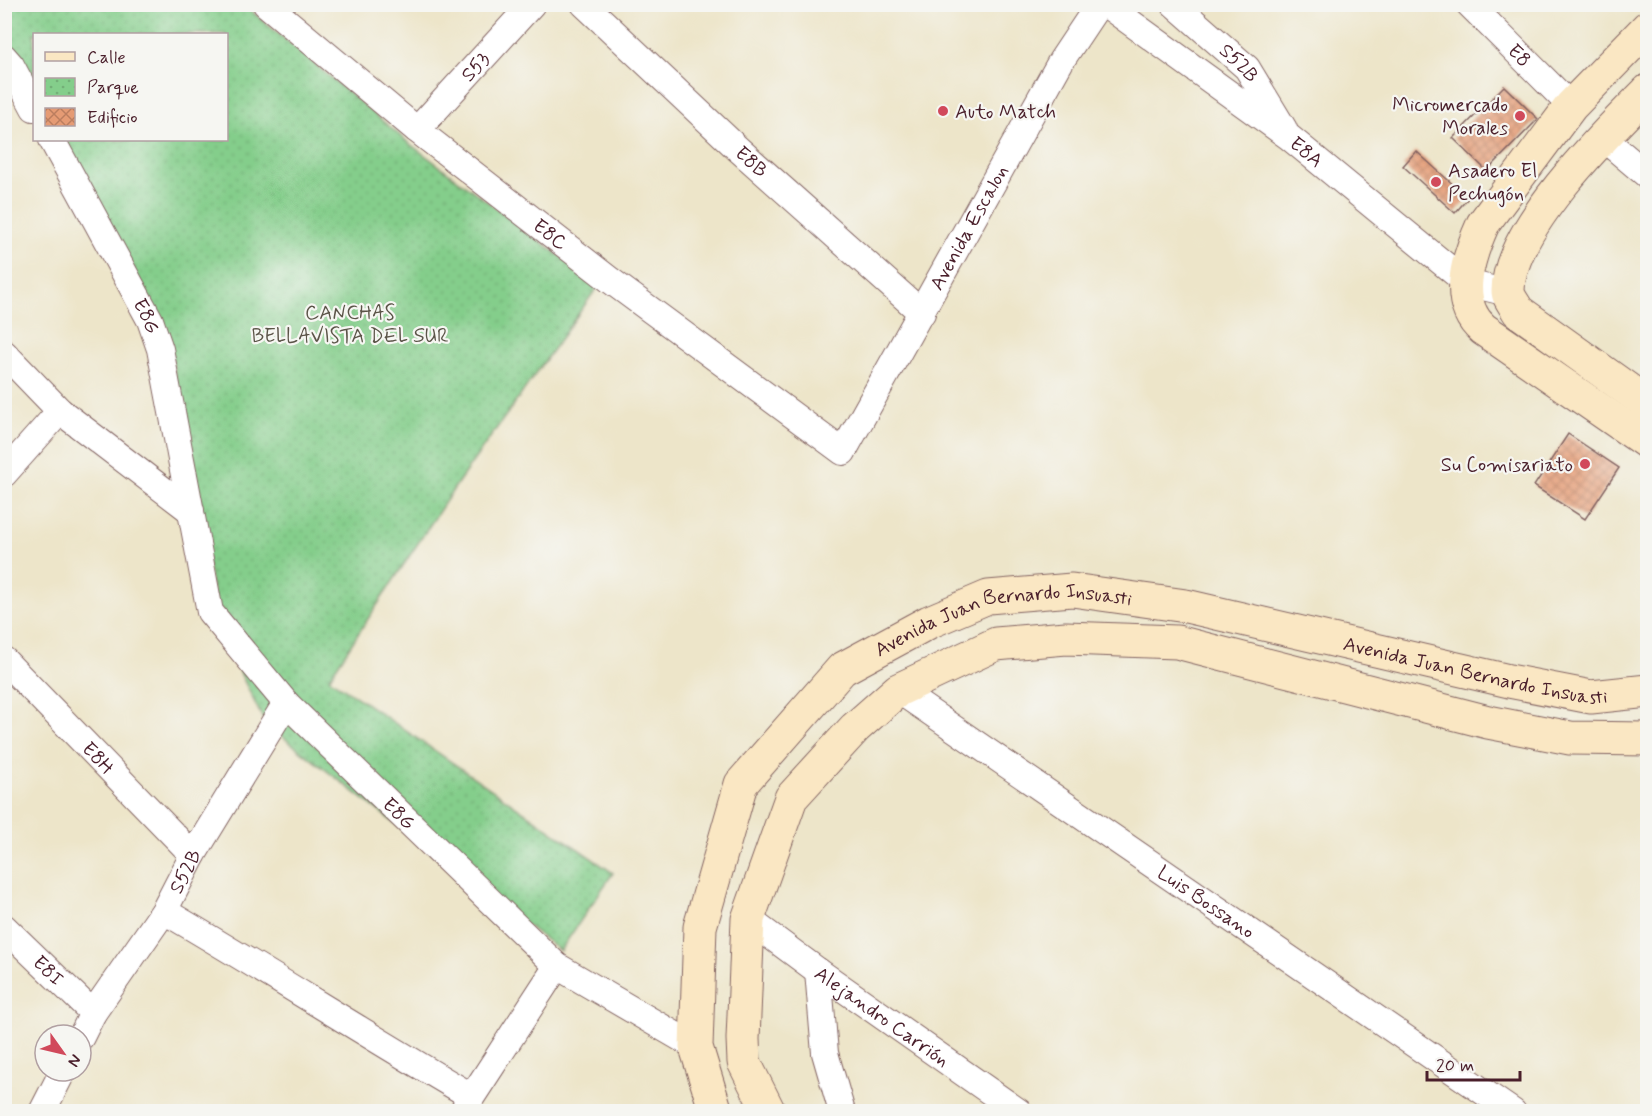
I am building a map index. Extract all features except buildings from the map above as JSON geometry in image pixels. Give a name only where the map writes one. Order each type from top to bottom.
[{"type":"main road","points":[[1647,27],[1571,106],[1483,224],[1473,246],[1468,269],[1466,302],[1477,324],[1647,443]]},
{"type":"main road","points":[[1647,91],[1602,137],[1536,219],[1514,259],[1508,293],[1518,311],[1647,404]]},
{"type":"main road","name":"Avenida Juan Bernardo Insuasti","points":[[716,1112],[696,1047],[700,927],[741,784],[842,669],[929,622],[988,597],[1072,590],[1186,606],[1509,681],[1591,697],[1647,691]]},
{"type":"main road","name":"Avenida Juan Bernardo Insuasti","points":[[769,1112],[744,1062],[748,919],[791,798],[855,729],[898,690],[996,644],[1066,638],[1177,642],[1488,722],[1570,738],[1647,739]]},
{"type":"main road","points":[[696,1047],[743,1039]]},
{"type":"street","name":"E8C","points":[[266,4],[417,130],[610,280],[843,452]]},
{"type":"street","name":"S53","points":[[417,130],[532,4]]},
{"type":"street","name":"E8B","points":[[584,4],[745,156],[922,312]]},
{"type":"street","name":"Avenida Escalon","points":[[843,452],[1060,61],[1099,4]]},
{"type":"street","name":"E8A","points":[[1105,4],[1289,137],[1467,283],[1508,293]]},
{"type":"street","name":"S52B","points":[[1174,4],[1247,68],[1289,137]]},
{"type":"street","name":"E8","points":[[1469,4],[1571,106]]},
{"type":"street","points":[[7,65],[33,106]]},
{"type":"street","points":[[1602,137],[1647,176]]},
{"type":"street","name":"E8G","points":[[53,141],[150,320],[160,349],[210,612],[286,703],[557,966],[696,1047]]},
{"type":"street","points":[[4,353],[60,411],[191,511]]},
{"type":"street","points":[[4,474],[60,411]]},
{"type":"street","name":"E8H","points":[[4,660],[193,855]]},
{"type":"street","name":"Luis Bossano","points":[[898,690],[1513,1112]]},
{"type":"street","name":"S52B","points":[[88,1023],[164,911],[193,855],[286,703]]},
{"type":"street","points":[[164,911],[264,969],[389,1048],[467,1104],[557,966]]},
{"type":"street","name":"Alejandro Carrión","points":[[748,919],[1019,1112]]},
{"type":"street","name":"E8I","points":[[4,927],[93,1013]]},
{"type":"street","points":[[818,971],[825,1053],[842,1112]]},
{"type":"street","points":[[42,1112],[57,1083]]},
{"type":"green space","name":"CANCHAS BELLAVISTA DEL SUR","points":[[5,5],[244,5],[410,144],[599,285],[459,481],[329,678],[613,873],[560,951],[265,723],[220,632],[168,335],[59,141],[228,141],[228,33],[33,33],[33,95],[5,48]]},
{"type":"place","name":"Auto Match","points":[[943,111]]},
{"type":"place","name":"Micromercado Morales","points":[[1520,116]]},
{"type":"place","name":"Asadero El Pechugón","points":[[1436,182]]},
{"type":"place","name":"Su Comisariato","points":[[1585,464]]}]
